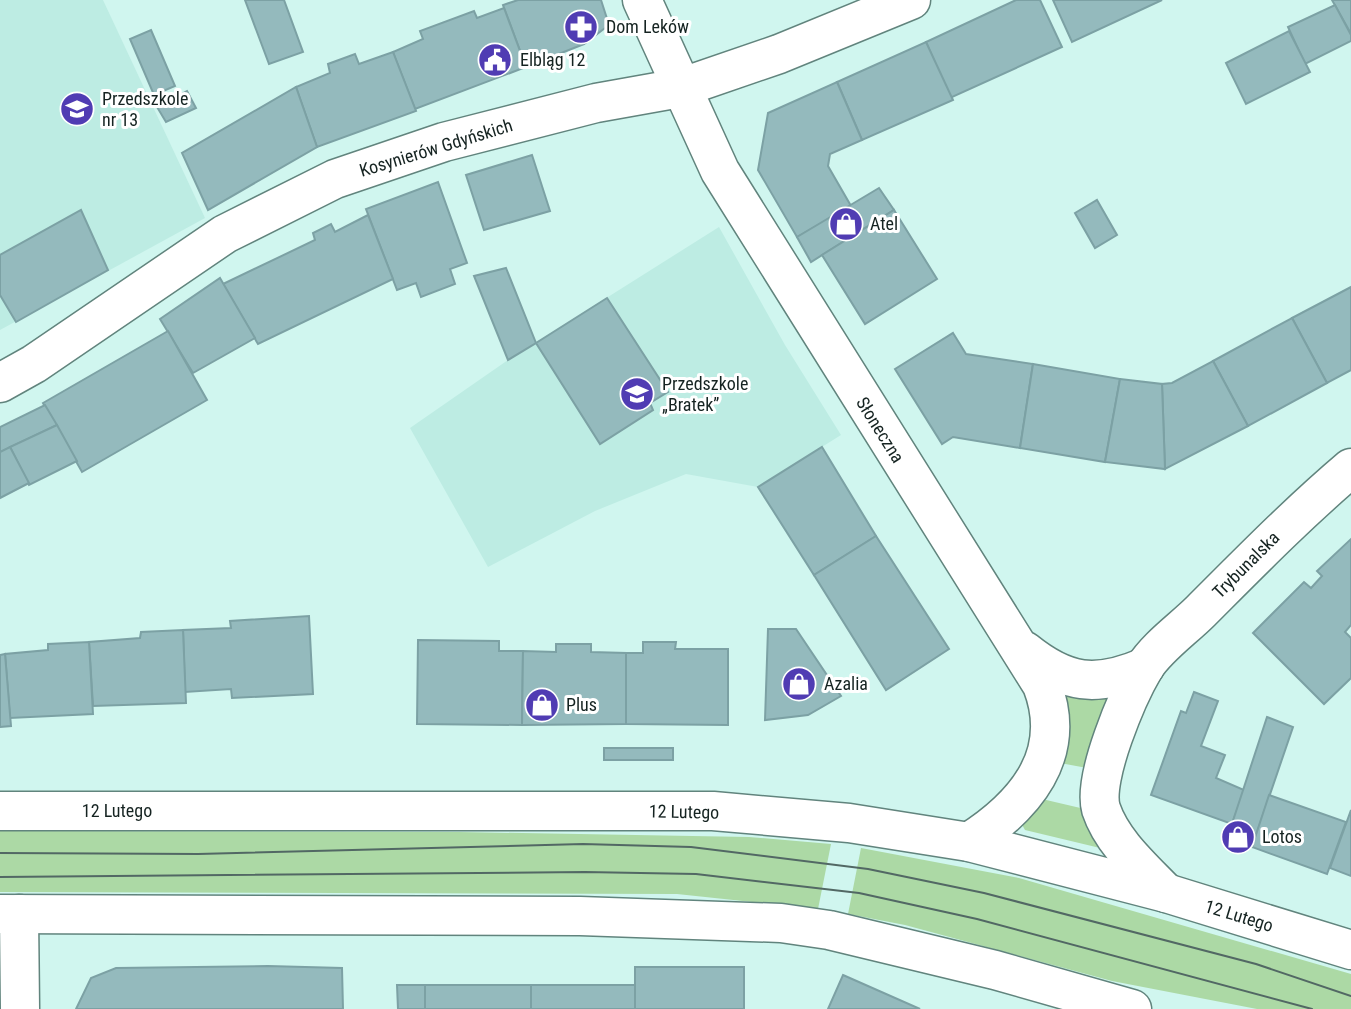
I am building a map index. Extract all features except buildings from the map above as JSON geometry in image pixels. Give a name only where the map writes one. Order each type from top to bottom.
[{"type":"street","name":"Słoneczna","points":[[642,0],[720,172],[1016,644],[1047,698],[1049,734],[1045,754],[1031,788],[1014,809],[969,842]]},
{"type":"street","name":"Kosynierów Gdyńskich","points":[[0,383],[34,364],[225,234],[335,179],[444,142],[596,103],[680,88],[779,54],[911,0]]},
{"type":"street","name":"Trybunalska","points":[[1145,667],[1293,517],[1351,468]]},
{"type":"street","points":[[1016,644],[1047,668],[1070,678],[1106,680],[1145,667]]},
{"type":"street","points":[[1145,667],[1102,770],[1101,807],[1110,828],[1131,856],[1166,893]]},
{"type":"street","name":"12 Lutego","points":[[0,811],[713,811],[849,823],[969,842],[1166,893],[1351,950]]},
{"type":"street","points":[[20,1009],[9,914],[580,916],[781,923],[829,930],[995,970],[1132,1009]]},
{"type":"shaded area","name":"Przedszkole nr 13","points":[[0,0],[103,0],[205,218],[0,330]]},
{"type":"shaded area","name":"Przedszkole „Bratek”","points":[[719,227],[785,345],[841,435],[758,487],[686,474],[595,511],[488,567],[410,428],[508,360]]},
{"type":"green space","points":[[1062,697],[1110,697],[1087,768],[1060,763]]},
{"type":"green space","points":[[1042,799],[1089,810],[1100,848],[1025,830],[1021,823]]},
{"type":"green space","points":[[0,831],[459,832],[749,837],[831,844],[818,909],[677,894],[0,892]]},
{"type":"green space","points":[[861,848],[1019,878],[1351,974],[1351,1009],[1257,1009],[1112,981],[905,925],[848,914]]},
{"type":"tram line","points":[[0,853],[198,854],[583,844],[691,847],[868,869],[984,893],[1256,964],[1351,996]]},
{"type":"tram line","points":[[0,877],[585,872],[696,874],[859,893],[977,919],[1312,1009]]},
{"type":"place","name":"Dom Leków","points":[[581,27]]},
{"type":"place","name":"Elbląg 12","points":[[495,60]]},
{"type":"place","name":"Przedszkole nr 13","points":[[77,109]]},
{"type":"place","name":"Atel","points":[[846,224]]},
{"type":"place","name":"Przedszkole „Bratek”","points":[[637,394]]},
{"type":"place","name":"Azalia","points":[[799,684]]},
{"type":"place","name":"Plus","points":[[542,705]]},
{"type":"place","name":"Lotos","points":[[1238,837]]}]
